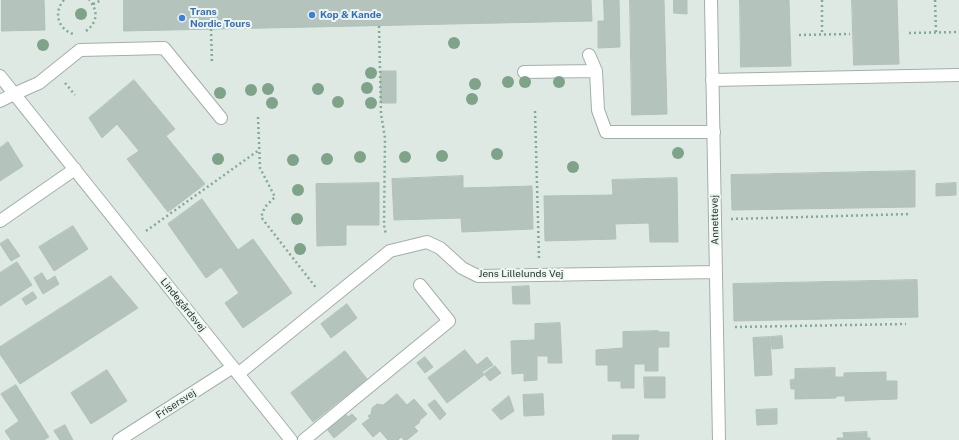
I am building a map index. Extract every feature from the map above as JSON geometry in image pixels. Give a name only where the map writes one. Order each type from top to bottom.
[{"type":"street","name":"Annettevej","points":[[711,0],[719,440]]},
{"type":"street","points":[[0,101],[39,83],[80,50],[164,48],[221,118]]},
{"type":"street","points":[[589,55],[596,71],[598,110],[606,132],[714,132]]},
{"type":"street","points":[[524,72],[596,71]]},
{"type":"street","points":[[712,80],[959,75]]},
{"type":"street","name":"Lindegårdsvej","points":[[0,76],[291,440]]},
{"type":"street","points":[[0,221],[75,170]]},
{"type":"street","name":"Jens Lillelunds Vej","points":[[236,371],[327,302],[390,251],[427,242],[440,248],[462,268],[478,276],[716,272]]},
{"type":"street","points":[[304,440],[448,321],[420,285]]},
{"type":"street","name":"Frisersvej","points":[[119,440],[236,371]]},
{"type":"path","points":[[64,0],[58,9],[58,22],[66,31],[79,34]]},
{"type":"path","points":[[85,32],[94,23],[96,17],[96,10],[89,0]]},
{"type":"path","points":[[93,4],[102,0]]},
{"type":"path","points":[[822,0],[822,35]]},
{"type":"path","points":[[935,0],[936,32]]},
{"type":"path","points":[[379,26],[381,114],[385,138],[384,225],[390,251]]},
{"type":"path","points":[[211,29],[212,62]]},
{"type":"path","points":[[909,33],[959,32]]},
{"type":"path","points":[[799,35],[850,34]]},
{"type":"path","points":[[534,111],[540,275]]},
{"type":"path","points":[[258,117],[260,168],[275,197],[266,207],[261,218],[327,302]]},
{"type":"path","points":[[132,241],[259,150]]},
{"type":"path","points":[[715,220],[911,214]]},
{"type":"path","points":[[717,327],[906,324]]},
{"type":"building","points":[[2,0],[44,0],[45,30],[2,31]]},
{"type":"building","points":[[124,0],[591,0],[592,21],[124,31]]},
{"type":"building","points":[[604,0],[619,0],[620,47],[598,48],[598,21],[604,21]]},
{"type":"building","points":[[630,0],[664,0],[667,114],[632,115]]},
{"type":"building","points":[[674,0],[687,0],[687,14],[674,13]]},
{"type":"building","points":[[740,0],[789,0],[791,66],[741,67]]},
{"type":"building","points":[[852,0],[897,0],[899,64],[854,65]]},
{"type":"building","points":[[381,71],[396,71],[396,103],[381,103]]},
{"type":"building","points":[[134,80],[175,129],[166,136],[205,184],[168,212],[127,159],[139,151],[117,124],[102,138],[89,118]]},
{"type":"building","points":[[8,142],[23,166],[0,181],[0,148]]},
{"type":"building","points":[[915,171],[915,207],[732,210],[731,175]]},
{"type":"building","points":[[463,176],[463,188],[532,186],[533,229],[462,232],[461,218],[394,220],[392,179]]},
{"type":"building","points":[[677,178],[678,242],[650,242],[649,223],[615,224],[616,239],[545,241],[544,196],[613,195],[612,180]]},
{"type":"building","points":[[379,183],[379,225],[346,225],[346,245],[317,246],[316,184]]},
{"type":"building","points":[[956,183],[956,195],[936,196],[936,184]]},
{"type":"building","points":[[202,199],[238,250],[253,239],[292,293],[243,328],[225,303],[239,293],[221,267],[206,278],[168,224]]},
{"type":"building","points":[[73,226],[88,249],[54,271],[39,247]]},
{"type":"building","points":[[8,239],[20,256],[11,261],[0,244]]},
{"type":"building","points":[[17,262],[32,285],[0,306],[0,273]]},
{"type":"building","points":[[42,273],[47,281],[55,276],[59,284],[43,294],[34,278]]},
{"type":"building","points":[[111,276],[138,308],[20,384],[0,354],[0,347]]},
{"type":"building","points":[[917,280],[918,317],[734,321],[733,284]]},
{"type":"building","points":[[529,286],[530,304],[513,304],[512,287]]},
{"type":"building","points":[[33,292],[37,298],[26,305],[22,299]]},
{"type":"building","points":[[347,304],[357,318],[331,338],[321,324]]},
{"type":"building","points":[[560,323],[562,363],[548,363],[548,356],[537,356],[537,380],[524,381],[524,373],[512,374],[511,341],[535,340],[535,324]]},
{"type":"building","points":[[623,332],[669,332],[669,347],[658,347],[658,371],[645,371],[645,364],[634,364],[634,388],[621,388],[621,381],[608,381],[608,365],[596,365],[596,350],[623,348]]},
{"type":"building","points":[[782,336],[783,348],[772,349],[771,337]]},
{"type":"building","points":[[770,337],[772,375],[755,376],[753,338]]},
{"type":"building","points":[[465,350],[477,365],[487,357],[493,365],[482,372],[484,375],[447,403],[428,378]]},
{"type":"building","points":[[345,351],[367,379],[313,422],[291,393]]},
{"type":"building","points":[[425,357],[433,367],[425,373],[417,363]]},
{"type":"building","points":[[495,366],[501,373],[490,381],[484,374]]},
{"type":"building","points":[[835,368],[835,377],[844,377],[844,373],[886,372],[886,381],[897,381],[897,399],[845,401],[845,396],[836,396],[836,398],[795,399],[795,389],[791,389],[790,380],[795,379],[795,369]]},
{"type":"building","points":[[107,370],[127,401],[91,424],[71,393]]},
{"type":"building","points":[[644,377],[665,377],[665,398],[645,398]]},
{"type":"building","points":[[16,385],[49,437],[44,440],[11,440],[5,431],[19,421],[1,394]]},
{"type":"building","points":[[397,394],[407,405],[414,399],[427,414],[414,427],[418,431],[407,440],[404,440],[401,437],[398,440],[388,440],[380,431],[373,437],[362,424],[370,418],[368,416],[371,414],[372,408],[377,404],[383,405]]},
{"type":"building","points":[[543,394],[544,415],[524,416],[523,395]]},
{"type":"building","points":[[509,396],[514,411],[501,420],[492,410]]},
{"type":"building","points":[[435,400],[446,414],[440,420],[428,405]]},
{"type":"building","points":[[777,409],[777,424],[757,425],[756,410]]},
{"type":"building","points":[[345,413],[348,417],[352,414],[357,419],[334,438],[326,428]]},
{"type":"building","points":[[65,425],[73,440],[60,440],[54,431]]},
{"type":"building","points":[[867,432],[867,438],[870,438],[870,440],[837,440],[837,438],[844,438],[843,433]]},
{"type":"building","points":[[613,435],[639,435],[638,440],[613,440]]},
{"type":"place","name":"Kop & Kande","points":[[312,15]]},
{"type":"place","name":"Trans Nordic Tours","points":[[182,18]]}]
